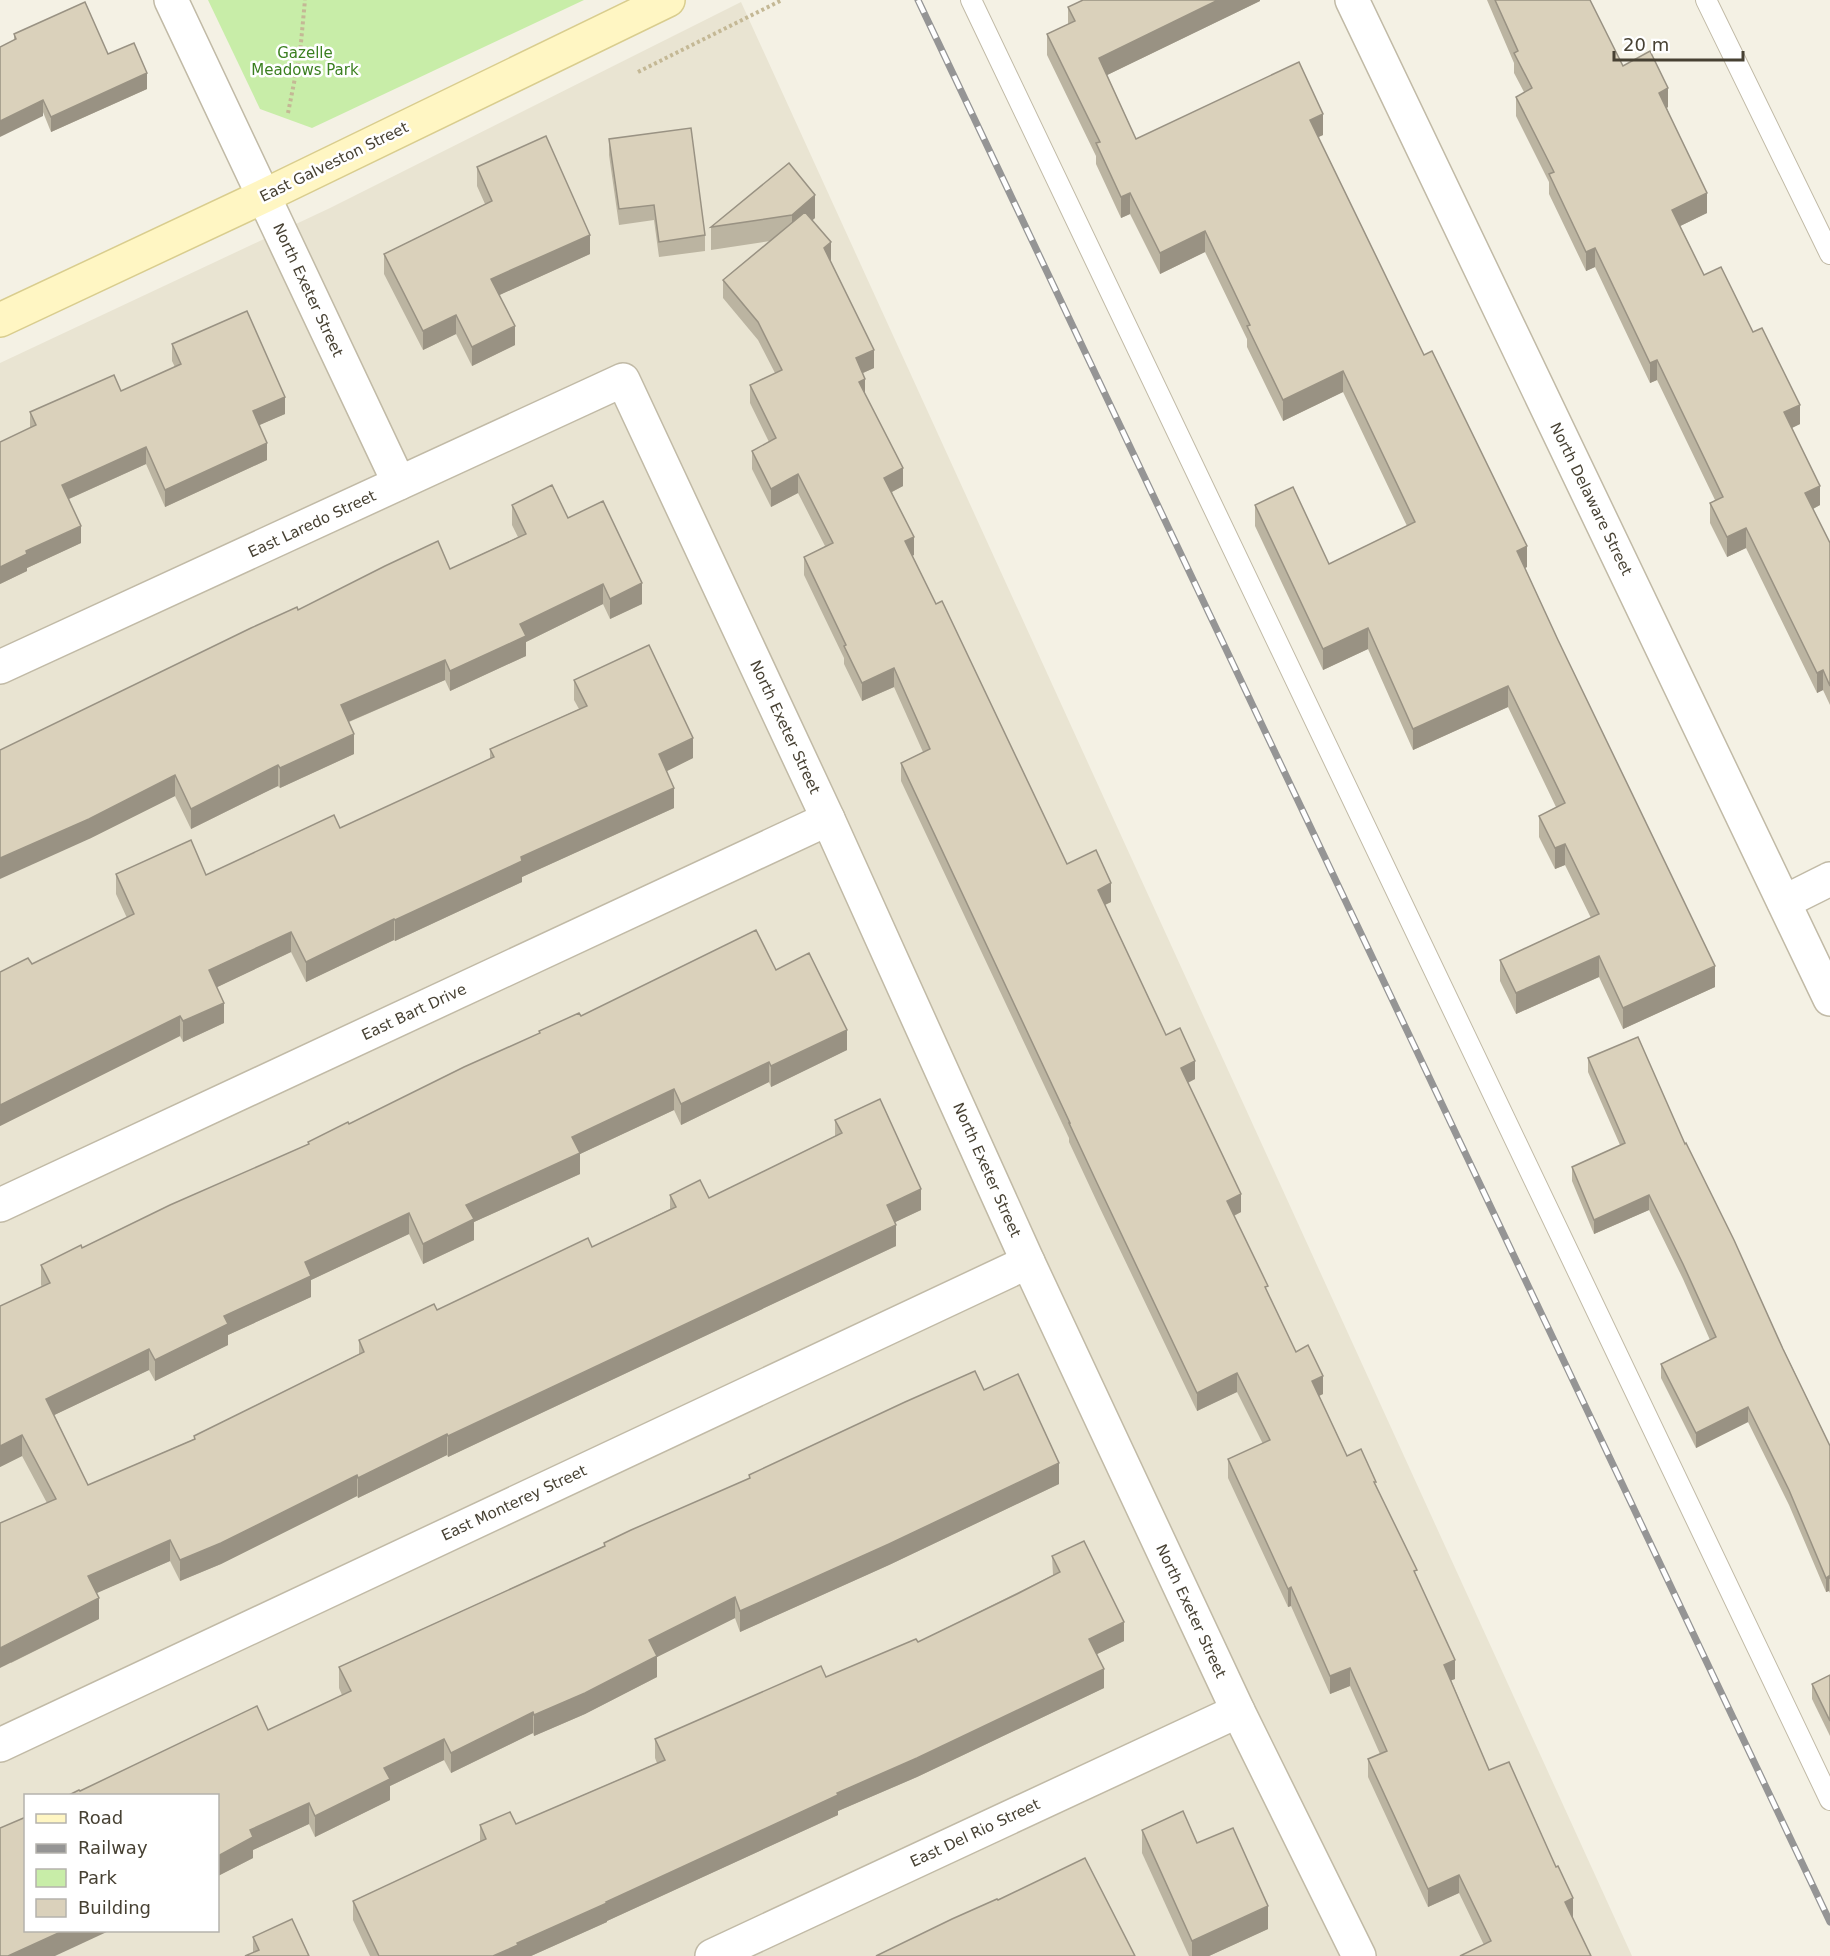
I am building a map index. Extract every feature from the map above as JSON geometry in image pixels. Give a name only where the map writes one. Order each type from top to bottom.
[{"type":"street","name":"North Exeter Street","points":[[171,0],[399,483]]},
{"type":"street","name":"East Galveston Street","points":[[0,320],[264,196],[668,0]]},
{"type":"street","name":"North Delaware Street","points":[[1352,0],[1830,999]]},
{"type":"street","name":"North Exeter Street","points":[[623,380],[828,819],[1029,1262],[1238,1711],[1359,1956]]},
{"type":"street","name":"East Laredo Street","points":[[0,668],[623,380]]},
{"type":"street","name":"East Bart Drive","points":[[0,1205],[828,819]]},
{"type":"street","points":[[1784,902],[1830,879]]},
{"type":"street","name":"East Monterey Street","points":[[0,1745],[1029,1262]]},
{"type":"street","name":"East Del Rio Street","points":[[712,1956],[1238,1711]]},
{"type":"lane","points":[[971,0],[1830,1800]]},
{"type":"lane","points":[[1706,0],[1830,254]]},
{"type":"path","points":[[288,113],[300,53],[305,0]]},
{"type":"path","points":[[638,72],[782,0]]},
{"type":"shaded area","points":[[741,2],[1632,1956],[0,1956],[0,363],[330,208]]},
{"type":"green space","name":"Gazelle Meadows Park","points":[[208,0],[584,0],[312,128],[260,109]]},
{"type":"building","points":[[1083,0],[1218,0],[1099,58],[1136,139],[1299,62],[1323,114],[1310,120],[1424,355],[1432,351],[1527,546],[1517,551],[1715,966],[1623,1008],[1599,956],[1516,993],[1500,960],[1599,914],[1565,844],[1555,848],[1539,816],[1565,803],[1508,686],[1413,729],[1368,628],[1323,649],[1255,505],[1293,487],[1329,564],[1415,522],[1343,371],[1283,400],[1205,231],[1160,253],[1130,193],[1121,197],[1096,143],[1100,142],[1047,34],[1075,21],[1068,7]]},
{"type":"building","points":[[1495,0],[1590,0],[1623,66],[1650,51],[1668,88],[1659,93],[1707,193],[1672,210],[1704,275],[1721,267],[1753,332],[1762,328],[1800,405],[1784,412],[1820,486],[1805,493],[1830,543],[1830,686],[1823,670],[1817,673],[1746,528],[1727,537],[1710,503],[1723,497],[1657,360],[1650,363],[1595,248],[1586,252],[1549,174],[1554,172],[1516,97],[1532,88],[1514,53],[1518,51]]},
{"type":"building","points":[[85,2],[108,54],[134,43],[147,73],[51,117],[43,100],[0,121],[0,47],[16,39],[14,34]]},
{"type":"building","points":[[691,128],[705,235],[659,242],[654,205],[619,209],[609,139]]},
{"type":"building","points":[[546,136],[590,235],[491,279],[515,326],[472,347],[456,315],[423,331],[384,254],[492,201],[477,167]]},
{"type":"building","points":[[789,163],[815,195],[792,215],[711,227]]},
{"type":"building","points":[[805,212],[831,242],[824,248],[874,350],[856,358],[865,379],[859,382],[903,468],[884,478],[914,537],[905,541],[936,604],[942,601],[1067,864],[1096,850],[1111,883],[1098,890],[1166,1035],[1180,1028],[1195,1061],[1181,1068],[1241,1194],[1227,1201],[1268,1286],[1265,1287],[1296,1352],[1308,1345],[1323,1376],[1312,1381],[1347,1456],[1361,1449],[1376,1482],[1374,1482],[1417,1570],[1414,1571],[1455,1660],[1444,1665],[1489,1770],[1509,1762],[1556,1867],[1558,1866],[1573,1898],[1565,1902],[1591,1956],[1460,1956],[1491,1941],[1459,1875],[1428,1889],[1368,1759],[1387,1751],[1350,1668],[1330,1676],[1291,1587],[1288,1589],[1228,1459],[1270,1440],[1237,1373],[1197,1393],[901,763],[930,749],[894,668],[862,683],[804,557],[833,543],[798,474],[771,489],[752,451],[776,438],[750,385],[782,370],[758,322],[723,280]]},
{"type":"building","points":[[247,311],[285,397],[253,411],[267,443],[165,490],[146,447],[62,485],[81,526],[26,551],[27,554],[0,567],[0,442],[36,425],[30,412],[114,375],[121,391],[181,364],[172,344]]},
{"type":"building","points":[[552,485],[568,518],[603,501],[642,583],[610,599],[603,584],[520,624],[526,636],[450,671],[445,660],[341,705],[354,734],[280,768],[278,765],[191,809],[175,775],[89,819],[0,858],[0,750],[251,628],[297,607],[298,610],[438,541],[450,569],[526,534],[512,505]]},
{"type":"building","points":[[649,645],[693,738],[659,754],[674,788],[521,857],[522,861],[306,962],[291,932],[209,970],[224,1003],[183,1021],[180,1016],[0,1105],[0,972],[28,958],[32,964],[134,914],[116,874],[191,840],[206,875],[334,815],[340,828],[494,757],[490,749],[587,706],[574,680]]},
{"type":"building","points":[[756,930],[776,970],[809,953],[847,1030],[771,1066],[769,1062],[681,1104],[674,1089],[572,1137],[580,1153],[466,1205],[474,1219],[423,1244],[409,1213],[305,1262],[311,1276],[224,1316],[228,1324],[155,1360],[149,1349],[46,1399],[88,1485],[195,1439],[194,1436],[364,1352],[359,1340],[434,1304],[437,1310],[588,1238],[592,1247],[676,1207],[670,1195],[700,1180],[709,1198],[842,1133],[835,1120],[880,1099],[921,1189],[887,1205],[896,1225],[448,1436],[447,1434],[358,1478],[357,1475],[221,1543],[180,1560],[170,1540],[88,1576],[99,1598],[0,1648],[0,1523],[56,1499],[22,1435],[0,1446],[0,1306],[50,1283],[41,1265],[309,1144],[308,1142],[348,1122],[349,1124],[464,1067],[540,1033],[539,1031],[579,1013],[581,1016]]},
{"type":"building","points":[[1638,1037],[1685,1144],[1734,1240],[1830,1446],[1830,1579],[1829,1576],[1826,1578],[1789,1490],[1748,1407],[1696,1433],[1661,1364],[1716,1337],[1649,1195],[1594,1220],[1572,1167],[1625,1143],[1588,1058]]},
{"type":"building","points":[[975,1371],[984,1390],[1018,1374],[1059,1463],[889,1544],[740,1611],[735,1597],[649,1640],[657,1656],[585,1693],[534,1715],[533,1712],[451,1753],[444,1739],[384,1768],[390,1779],[315,1816],[309,1803],[250,1830],[253,1837],[219,1855],[219,1794],[71,1794],[257,1706],[268,1730],[351,1691],[339,1667],[605,1546],[604,1543],[631,1530],[750,1478],[749,1475]]},
{"type":"building","points":[[1084,1541],[1124,1622],[1089,1639],[1104,1669],[493,1956],[379,1956],[353,1901],[486,1839],[480,1825],[510,1812],[516,1824],[665,1760],[655,1739],[821,1666],[826,1677],[916,1639],[918,1642],[1060,1572],[1052,1556]]},
{"type":"building","points":[[1830,1675],[1830,1721],[1812,1684]]},
{"type":"building","points":[[1183,1811],[1197,1843],[1233,1828],[1268,1906],[1192,1941],[1142,1830]]},
{"type":"building","points":[[24,1818],[24,1932],[61,1932],[8,1956],[0,1956],[0,1828]]},
{"type":"building","points":[[1085,1858],[1135,1956],[876,1956],[952,1919],[998,1900]]},
{"type":"building","points":[[292,1919],[309,1956],[245,1956],[259,1950],[253,1937]]},
{"type":"railway","points":[[918,0],[1830,1922]]}]
